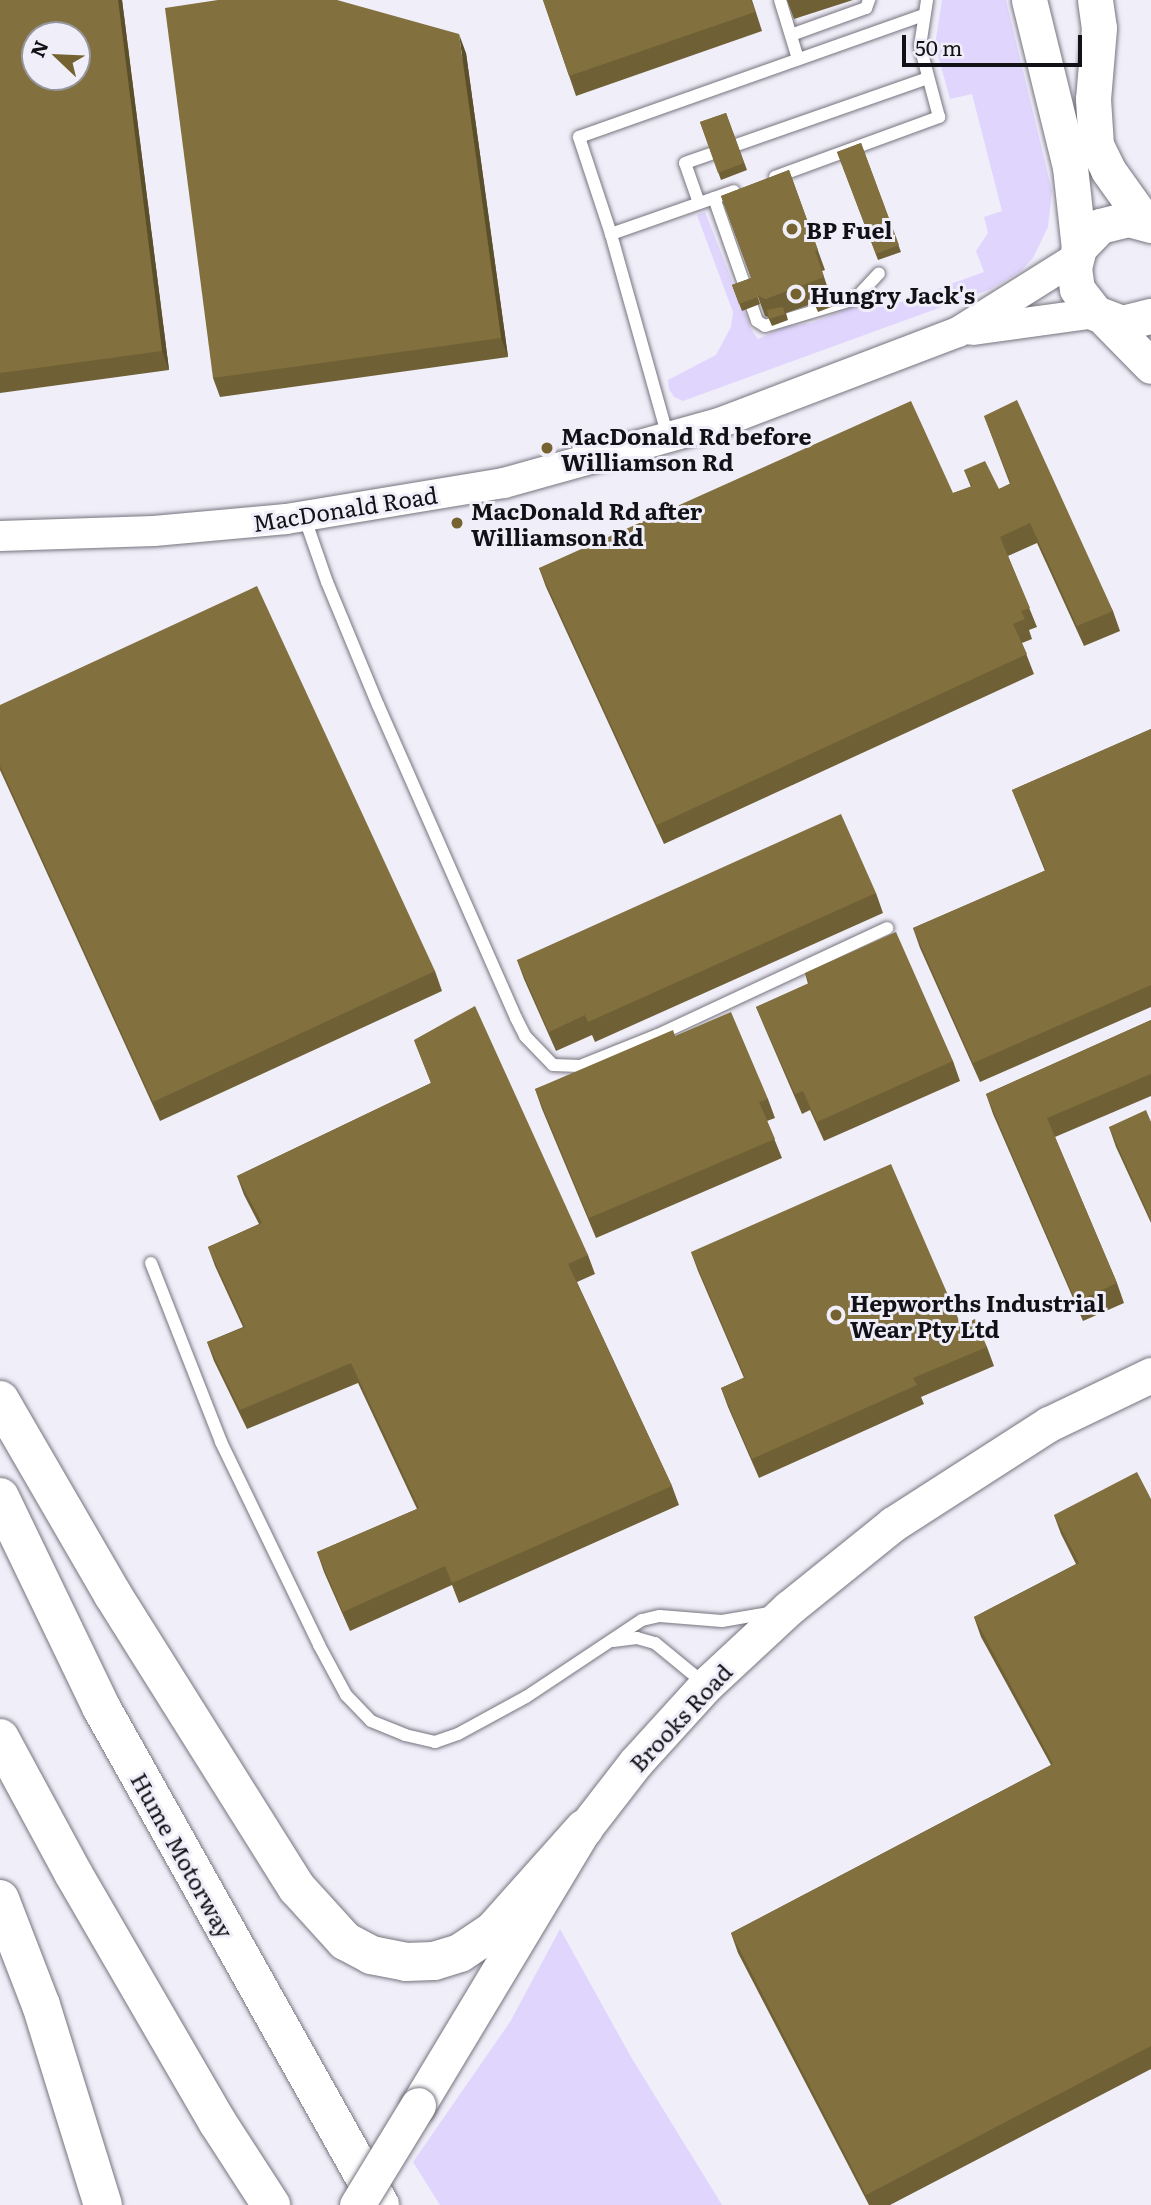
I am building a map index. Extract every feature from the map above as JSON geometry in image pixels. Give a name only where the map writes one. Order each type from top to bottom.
[{"type":"highway","points":[[0,1400],[113,1595],[290,1877],[310,1905],[345,1941],[371,1955],[406,1962],[434,1961],[460,1953],[493,1931],[584,1829]]},
{"type":"highway","name":"Hume Motorway","points":[[0,1497],[101,1707],[380,2205]]},
{"type":"highway","points":[[0,1738],[74,1873],[218,2123],[271,2205]]},
{"type":"highway","points":[[0,1899],[41,2005],[103,2205]]},
{"type":"main road","points":[[1029,0],[1070,167],[1077,289],[1100,316],[1151,366]]},
{"type":"main road","points":[[1095,0],[1099,28],[1093,99],[1096,145],[1108,170],[1149,224]]},
{"type":"main road","points":[[1077,253],[1092,231],[1109,222],[1128,219],[1149,224]]},
{"type":"main road","points":[[1100,316],[1130,322],[1151,316]]},
{"type":"main road","name":"Brooks Road","points":[[357,2205],[584,1829],[636,1762],[706,1685],[789,1608],[860,1549],[953,1483],[1049,1424],[1151,1375]]},
{"type":"street","name":"MacDonald Road","points":[[0,536],[154,531],[304,516],[504,483],[722,422],[958,332],[1077,253]]},
{"type":"street","name":"MacDonald Road","points":[[958,332],[1100,316]]},
{"type":"lane","points":[[780,0],[798,59]]},
{"type":"lane","points":[[790,35],[866,8],[870,0]]},
{"type":"lane","points":[[611,234],[939,117],[920,46],[927,0]]},
{"type":"lane","points":[[668,438],[611,234],[579,137],[924,15]]},
{"type":"lane","points":[[699,203],[685,163],[929,78]]},
{"type":"lane","points":[[714,198],[757,321],[765,326],[855,299],[879,273]]},
{"type":"lane","points":[[304,516],[327,582],[378,705],[524,1036],[553,1065],[580,1066],[658,1035],[887,928]]},
{"type":"lane","points":[[151,1263],[221,1442],[313,1633],[346,1695],[371,1721],[405,1735],[435,1742],[458,1734],[526,1697],[633,1625],[651,1618],[735,1620],[789,1608]]},
{"type":"lane","points":[[603,1646],[620,1639],[646,1639],[676,1657],[706,1685]]},
{"type":"shaded area","points":[[942,0],[1006,0],[1052,191],[1048,227],[1033,258],[1021,271],[991,289],[683,401],[674,397],[668,380],[716,355],[731,327],[733,312],[697,215],[705,212],[751,329],[758,339],[785,327],[812,323],[842,311],[861,303],[873,292],[887,307],[984,272],[976,251],[988,233],[984,217],[1002,211],[972,94],[950,99],[935,45]]},
{"type":"shaded area","points":[[560,1929],[631,2057],[722,2205],[440,2205],[413,2162],[510,2022]]},
{"type":"building","points":[[0,0],[118,0],[162,351],[0,373]]},
{"type":"building","points":[[218,0],[337,0],[459,34],[501,338],[213,378],[165,8]]},
{"type":"building","points":[[543,0],[751,0],[755,12],[569,76]]},
{"type":"building","points":[[726,113],[744,163],[718,173],[700,122]]},
{"type":"building","points":[[861,143],[899,245],[876,254],[837,152]]},
{"type":"building","points":[[789,170],[818,250],[815,251],[824,277],[766,299],[758,296],[721,196]]},
{"type":"building","points":[[751,278],[758,297],[739,304],[732,285]]},
{"type":"building","points":[[829,290],[831,300],[815,305],[812,296]]},
{"type":"building","points":[[783,307],[785,314],[769,319],[767,310]]},
{"type":"building","points":[[1017,400],[1113,611],[1077,626],[1030,523],[1000,537],[1030,608],[1021,611],[1025,619],[1013,624],[1027,654],[657,825],[539,568],[911,401],[953,493],[972,486],[964,470],[985,461],[999,489],[1011,483],[984,416]]},
{"type":"building","points":[[257,586],[435,971],[153,1102],[0,766],[0,705]]},
{"type":"building","points":[[1151,729],[1151,985],[973,1063],[913,928],[1046,870],[1012,790]]},
{"type":"building","points":[[841,814],[876,893],[588,1022],[585,1015],[549,1032],[517,960]]},
{"type":"building","points":[[896,932],[953,1061],[817,1122],[803,1091],[795,1094],[756,1007],[809,983],[805,973]]},
{"type":"building","points":[[475,1006],[588,1255],[568,1264],[672,1486],[452,1583],[445,1566],[343,1612],[317,1552],[419,1508],[351,1363],[240,1410],[207,1342],[245,1327],[208,1247],[262,1223],[237,1176],[431,1083],[414,1040]]},
{"type":"building","points":[[731,1012],[768,1099],[759,1102],[775,1139],[589,1218],[535,1089],[673,1030],[675,1036]]},
{"type":"building","points":[[1151,1020],[1151,1074],[1047,1118],[1117,1283],[1076,1302],[986,1094]]},
{"type":"building","points":[[1146,1110],[1151,1122],[1151,1220],[1109,1127]]},
{"type":"building","points":[[891,1164],[961,1325],[975,1319],[987,1347],[913,1378],[917,1385],[752,1459],[721,1388],[745,1377],[691,1252]]},
{"type":"building","points":[[1137,1472],[1151,1499],[1151,2046],[866,2195],[731,1933],[1053,1764],[974,1617],[1079,1563],[1054,1515]]},
{"type":"place","name":"BP Fuel","points":[[792,229]]},
{"type":"place","name":"Hungry Jack's","points":[[796,294]]},
{"type":"place","name":"MacDonald Rd before Williamson Rd","points":[[547,448]]},
{"type":"place","name":"MacDonald Rd after Williamson Rd","points":[[457,523]]},
{"type":"place","name":"Hepworths Industrial Wear Pty Ltd","points":[[836,1315]]}]
